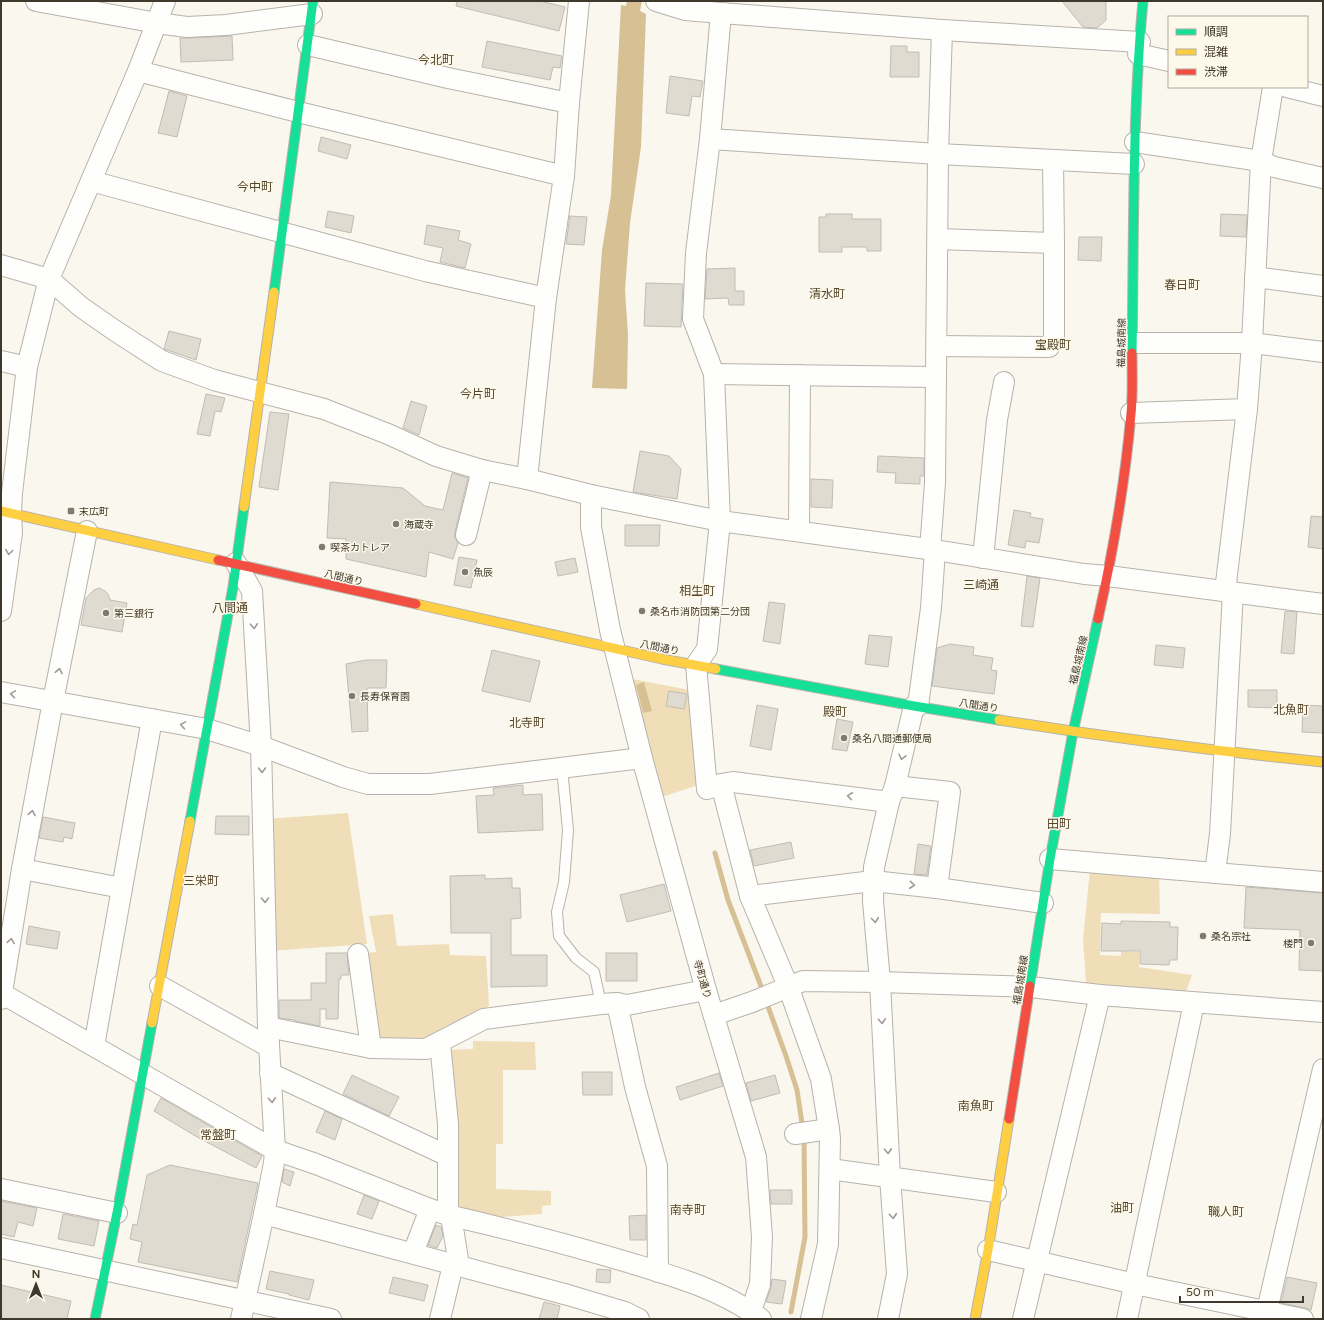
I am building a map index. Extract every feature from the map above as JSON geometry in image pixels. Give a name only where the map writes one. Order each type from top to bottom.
[{"type":"street","points":[[36,1],[157,23],[187,26],[226,25],[312,7],[283,233],[259,393],[236,563],[160,986],[117,1213],[94,1319]]},
{"type":"street","points":[[1,611],[12,533],[6,512],[12,493],[27,366],[49,279],[138,71],[165,1]]},
{"type":"street","points":[[527,479],[546,298],[564,176],[569,103],[579,1]]},
{"type":"street","points":[[656,1],[685,10],[942,30],[1139,48],[1168,61]]},
{"type":"street","name":"福島城南線","points":[[975,1319],[988,1250],[996,1192],[1050,860],[1073,732],[1108,576],[1120,507],[1131,413],[1134,164],[1139,48],[1143,1]]},
{"type":"street","points":[[721,13],[710,139],[696,253],[693,319],[714,374],[720,521],[707,649],[696,665],[707,789],[733,782],[892,794],[950,792],[937,888]]},
{"type":"street","points":[[888,1319],[897,1274],[890,1177],[880,982],[873,901],[873,881],[874,867],[916,706],[931,608],[935,483],[938,154],[942,30]]},
{"type":"street","points":[[308,45],[448,78],[569,103]]},
{"type":"street","points":[[138,71],[298,112],[564,176]]},
{"type":"street","points":[[1215,873],[1220,834],[1229,592],[1247,409],[1262,161],[1273,88]]},
{"type":"street","points":[[1291,88],[1323,96]]},
{"type":"street","points":[[710,139],[938,154],[1134,164]]},
{"type":"street","points":[[1135,142],[1262,161],[1274,167],[1323,178]]},
{"type":"street","points":[[937,346],[1049,347],[1054,338],[1053,160]]},
{"type":"street","points":[[91,181],[425,272],[546,298]]},
{"type":"street","points":[[938,239],[1054,243]]},
{"type":"street","points":[[1,265],[49,279],[81,307],[162,360],[214,380],[324,409],[388,434],[436,456],[482,470],[592,495],[720,521],[933,550],[1084,574],[1323,604]]},
{"type":"street","points":[[1255,277],[1323,286]]},
{"type":"street","points":[[1132,343],[1252,343],[1323,352]]},
{"type":"street","points":[[1,361],[27,366]]},
{"type":"street","points":[[714,374],[936,377]]},
{"type":"street","points":[[798,532],[800,375]]},
{"type":"street","points":[[983,558],[997,420],[1004,382]]},
{"type":"street","points":[[1131,413],[1247,409]]},
{"type":"street","points":[[466,535],[482,470]]},
{"type":"street","name":"寺町通り","points":[[592,495],[591,527],[615,648],[642,758],[706,990],[756,1157],[762,1237],[760,1284],[751,1316]]},
{"type":"street","name":"八間通り","points":[[6,512],[662,659],[916,706],[1073,732],[1224,752],[1323,762]]},
{"type":"street","points":[[87,531],[22,868],[1,995],[94,1046],[275,1150],[316,1164],[443,1213],[560,1242],[713,1290],[751,1316]]},
{"type":"street","points":[[236,563],[252,591],[261,746],[268,1027],[275,1150],[264,1214],[244,1310]]},
{"type":"street","points":[[1,692],[207,729],[261,746],[343,777],[368,784],[430,784],[642,758]]},
{"type":"street","points":[[94,1046],[152,719]]},
{"type":"street","points":[[721,784],[750,896],[821,1079],[829,1129],[830,1169],[828,1244],[811,1319]]},
{"type":"street","points":[[1050,860],[1323,882]]},
{"type":"street","points":[[22,868],[122,888]]},
{"type":"street","points":[[750,896],[873,881],[1043,902]]},
{"type":"street","points":[[358,954],[371,1048]]},
{"type":"street","points":[[714,1015],[752,1002],[803,981],[1030,987],[1100,995],[1323,1012]]},
{"type":"street","points":[[160,986],[269,1047]]},
{"type":"street","points":[[268,1027],[371,1048],[426,1049],[484,1019],[609,1003],[627,1005],[706,990]]},
{"type":"street","points":[[1022,1319],[1100,995]]},
{"type":"street","points":[[609,1003],[658,1166],[658,1272]]},
{"type":"street","points":[[1127,1319],[1194,1003]]},
{"type":"street","points":[[440,1043],[448,1124],[448,1156],[443,1213],[456,1265],[440,1319]]},
{"type":"street","points":[[1266,1315],[1323,1069]]},
{"type":"street","points":[[270,1073],[448,1156]]},
{"type":"street","points":[[802,1133],[829,1129]]},
{"type":"street","points":[[830,1169],[996,1192]]},
{"type":"street","points":[[1,1189],[117,1213]]},
{"type":"street","points":[[413,1253],[443,1213]]},
{"type":"street","points":[[264,1214],[568,1295],[625,1312],[639,1319]]},
{"type":"street","points":[[1,1248],[105,1271],[244,1310],[331,1319]]},
{"type":"street","points":[[988,1250],[1266,1315],[1303,1319]]},
{"type":"lane","points":[[562,768],[568,830],[564,882],[557,912],[559,936],[576,958],[594,972],[609,1003]]},
{"type":"shaded area","points":[[627,1],[642,1],[640,11],[646,14],[641,147],[630,223],[625,290],[628,335],[627,389],[592,388],[602,250],[611,195],[621,5],[626,6]]},
{"type":"shaded area","points":[[632,679],[690,690],[698,785],[662,797]]},
{"type":"shaded area","points":[[644,682],[652,711],[643,713],[636,685]]},
{"type":"shaded area","points":[[348,813],[367,944],[270,951],[266,819]]},
{"type":"shaded area","points":[[1090,870],[1159,876],[1160,914],[1101,913],[1100,955],[1121,956],[1121,951],[1139,952],[1139,967],[1192,975],[1186,992],[1086,984],[1083,939]]},
{"type":"shaded area","points":[[393,914],[397,946],[449,944],[450,955],[486,956],[489,1006],[425,1039],[375,1039],[366,953],[376,952],[369,916]]},
{"type":"shaded area","points":[[473,1041],[535,1042],[536,1070],[503,1070],[503,1144],[496,1144],[496,1189],[551,1191],[551,1205],[542,1206],[542,1214],[501,1217],[463,1215],[458,1210],[447,1050],[473,1049]]},
{"type":"building","points":[[457,1],[540,1],[565,7],[559,31],[456,6]]},
{"type":"building","points":[[1062,1],[1106,1],[1106,20],[1097,28],[1083,27]]},
{"type":"building","points":[[232,36],[233,60],[181,62],[180,38]]},
{"type":"building","points":[[487,41],[562,56],[560,68],[553,67],[550,80],[482,67]]},
{"type":"building","points":[[891,46],[907,46],[907,52],[919,52],[919,77],[890,77]]},
{"type":"building","points":[[670,76],[703,81],[700,97],[692,96],[689,116],[666,113]]},
{"type":"building","points":[[169,91],[187,96],[177,137],[158,133]]},
{"type":"building","points":[[321,137],[351,145],[347,159],[318,151]]},
{"type":"building","points":[[328,211],[354,216],[351,233],[325,227]]},
{"type":"building","points":[[826,214],[852,214],[852,219],[881,219],[881,251],[867,251],[867,247],[842,247],[842,252],[819,252],[819,217],[826,217]]},
{"type":"building","points":[[1221,214],[1247,215],[1246,237],[1220,236]]},
{"type":"building","points":[[570,216],[587,217],[584,245],[566,244]]},
{"type":"building","points":[[427,225],[460,231],[458,240],[471,244],[465,268],[440,262],[443,248],[424,244]]},
{"type":"building","points":[[1079,237],[1102,237],[1101,261],[1078,260]]},
{"type":"building","points":[[735,268],[735,291],[744,291],[744,305],[729,305],[728,298],[705,299],[707,269]]},
{"type":"building","points":[[646,283],[683,284],[681,327],[644,326]]},
{"type":"building","points":[[169,331],[201,339],[196,360],[164,349]]},
{"type":"building","points":[[206,394],[225,398],[221,412],[215,411],[210,436],[197,434]]},
{"type":"building","points":[[411,401],[427,406],[419,435],[403,428]]},
{"type":"building","points":[[270,412],[289,414],[278,490],[259,487]]},
{"type":"building","points":[[640,451],[669,456],[681,469],[677,499],[633,492]]},
{"type":"building","points":[[878,456],[924,458],[924,476],[920,476],[920,484],[895,483],[896,473],[877,472]]},
{"type":"building","name":"海蔵寺","points":[[452,473],[468,478],[455,532],[455,538],[458,543],[453,559],[429,552],[426,577],[346,559],[346,539],[327,538],[330,482],[403,488],[425,506],[443,510]]},
{"type":"building","points":[[811,479],[833,480],[832,508],[811,507]]},
{"type":"building","points":[[1014,510],[1031,513],[1030,517],[1043,519],[1039,543],[1026,541],[1025,548],[1008,545]]},
{"type":"building","points":[[1311,516],[1323,517],[1323,549],[1308,547]]},
{"type":"building","points":[[625,525],[660,525],[659,546],[625,546]]},
{"type":"building","name":"魚辰","points":[[459,557],[477,560],[471,588],[454,585]]},
{"type":"building","points":[[575,558],[578,572],[558,576],[555,562]]},
{"type":"building","points":[[1027,576],[1040,578],[1033,627],[1021,626]]},
{"type":"building","points":[[99,588],[108,594],[110,600],[127,603],[122,632],[81,625],[86,598],[94,590]]},
{"type":"building","points":[[769,602],[785,604],[780,644],[763,641]]},
{"type":"building","points":[[1285,611],[1297,612],[1294,654],[1281,653]]},
{"type":"building","points":[[869,635],[892,637],[888,667],[865,664]]},
{"type":"building","points":[[950,644],[974,647],[973,655],[993,658],[991,670],[997,671],[994,694],[932,686],[937,648]]},
{"type":"building","points":[[1156,645],[1185,648],[1183,668],[1154,665]]},
{"type":"building","points":[[492,650],[540,661],[530,702],[482,691]]},
{"type":"building","points":[[366,660],[387,660],[386,688],[367,688],[368,731],[352,732],[346,664]]},
{"type":"building","points":[[1248,690],[1277,690],[1277,708],[1248,707]]},
{"type":"building","points":[[669,691],[687,694],[684,709],[666,706]]},
{"type":"building","points":[[757,705],[778,709],[771,750],[750,746]]},
{"type":"building","points":[[1303,705],[1323,706],[1323,733],[1302,732]]},
{"type":"building","points":[[837,719],[853,722],[847,751],[832,749]]},
{"type":"building","points":[[523,785],[523,795],[542,794],[543,830],[478,833],[476,796],[494,795],[493,788]]},
{"type":"building","points":[[216,816],[249,816],[249,835],[215,834]]},
{"type":"building","points":[[43,817],[75,823],[72,839],[64,837],[63,842],[39,838]]},
{"type":"building","points":[[791,842],[794,858],[754,866],[750,850]]},
{"type":"building","points":[[918,844],[931,846],[927,875],[914,874]]},
{"type":"building","points":[[485,875],[485,879],[512,878],[512,888],[520,888],[521,918],[511,919],[511,955],[547,955],[547,986],[491,987],[491,933],[451,933],[450,876]]},
{"type":"building","points":[[664,884],[671,911],[627,922],[620,895]]},
{"type":"building","points":[[1246,887],[1323,893],[1323,971],[1299,970],[1300,930],[1244,928]]},
{"type":"building","points":[[1121,921],[1170,922],[1170,927],[1178,927],[1177,960],[1170,960],[1169,965],[1140,964],[1140,951],[1101,951],[1102,923],[1121,924]]},
{"type":"building","points":[[29,926],[60,932],[57,949],[26,944]]},
{"type":"building","points":[[326,953],[347,953],[349,975],[341,975],[341,979],[339,979],[338,1019],[326,1019],[326,1009],[320,1009],[320,1026],[279,1018],[279,1000],[311,1000],[311,983],[326,983]]},
{"type":"building","points":[[606,953],[637,953],[637,981],[606,981]]},
{"type":"building","points":[[582,1072],[612,1072],[612,1095],[583,1095]]},
{"type":"building","points":[[719,1073],[723,1086],[680,1100],[676,1087]]},
{"type":"building","points":[[352,1075],[399,1097],[389,1116],[343,1094]]},
{"type":"building","points":[[775,1075],[780,1093],[751,1101],[746,1083]]},
{"type":"building","points":[[161,1098],[262,1156],[256,1168],[197,1137],[154,1111]]},
{"type":"building","points":[[325,1111],[342,1119],[335,1140],[316,1132]]},
{"type":"building","points":[[170,1165],[258,1183],[237,1282],[138,1262],[142,1242],[130,1239],[133,1224],[137,1225],[147,1175]]},
{"type":"building","points":[[284,1169],[294,1172],[290,1186],[282,1182]]},
{"type":"building","points":[[770,1190],[792,1190],[792,1204],[771,1204]]},
{"type":"building","points":[[364,1195],[379,1201],[372,1219],[357,1214]]},
{"type":"building","points":[[1,1201],[37,1208],[33,1226],[18,1222],[14,1237],[1,1234]]},
{"type":"building","points":[[63,1214],[99,1221],[94,1246],[58,1239]]},
{"type":"building","points":[[646,1215],[646,1240],[630,1240],[629,1216]]},
{"type":"building","points":[[436,1225],[441,1227],[443,1236],[437,1248],[428,1245]]},
{"type":"building","points":[[597,1269],[611,1270],[610,1283],[596,1282]]},
{"type":"building","points":[[270,1271],[314,1280],[309,1300],[266,1289]]},
{"type":"building","points":[[393,1277],[428,1285],[424,1301],[389,1293]]},
{"type":"building","points":[[1287,1277],[1317,1283],[1311,1310],[1281,1303]]},
{"type":"building","points":[[772,1279],[786,1281],[782,1304],[766,1302],[771,1288]]},
{"type":"building","points":[[1,1285],[71,1301],[67,1319],[1,1319]]},
{"type":"building","points":[[544,1302],[560,1306],[557,1319],[539,1319]]},
{"type":"waterway","points":[[715,853],[728,900],[764,994]]},
{"type":"waterway","points":[[766,1001],[797,1090],[803,1130]]},
{"type":"waterway","points":[[791,1312],[805,1237],[804,1138]]},
{"type":"traffic: fast","points":[[274,292],[313,1]]},
{"type":"traffic: fast","points":[[1132,353],[1135,133],[1139,45],[1143,1]]},
{"type":"traffic: fast","points":[[190,821],[233,587],[244,507]]},
{"type":"traffic: fast","points":[[1030,986],[1050,859],[1073,732],[1098,619]]},
{"type":"traffic: fast","points":[[716,669],[914,706],[999,720]]},
{"type":"traffic: fast","points":[[95,1319],[117,1213],[152,1023]]},
{"type":"traffic: slow","points":[[244,507],[274,292]]},
{"type":"traffic: slow","points":[[1,511],[218,560]]},
{"type":"traffic: slow","points":[[416,604],[662,659],[716,669]]},
{"type":"traffic: slow","points":[[999,720],[1160,743],[1323,762]]},
{"type":"traffic: slow","points":[[152,1023],[190,821]]},
{"type":"traffic: slow","points":[[975,1319],[988,1250],[1009,1119]]},
{"type":"traffic: jam","points":[[1098,619],[1109,568],[1122,492],[1132,406],[1132,353]]},
{"type":"traffic: jam","points":[[218,560],[416,604]]},
{"type":"traffic: jam","points":[[1009,1119],[1030,986]]},
{"type":"place","name":"末広町","points":[[71,511]]},
{"type":"place","name":"海蔵寺","points":[[396,524]]},
{"type":"place","name":"喫茶カトレア","points":[[322,547]]},
{"type":"place","name":"魚辰","points":[[465,572]]},
{"type":"place","name":"桑名市消防団第二分団","points":[[642,611]]},
{"type":"place","name":"第三銀行","points":[[106,613]]},
{"type":"place","name":"長寿保育園","points":[[352,696]]},
{"type":"place","name":"桑名八間通郵便局","points":[[844,738]]},
{"type":"place","name":"桑名宗社","points":[[1203,936]]},
{"type":"place","name":"楼門","points":[[1311,943]]},
{"type":"district","name":"今北町","points":[[436,60]]},
{"type":"district","name":"今中町","points":[[255,187]]},
{"type":"district","name":"春日町","points":[[1182,285]]},
{"type":"district","name":"清水町","points":[[827,294]]},
{"type":"district","name":"宝殿町","points":[[1053,345]]},
{"type":"district","name":"今片町","points":[[478,394]]},
{"type":"district","name":"三崎通","points":[[981,585]]},
{"type":"district","name":"相生町","points":[[697,591]]},
{"type":"district","name":"八間通","points":[[230,608]]},
{"type":"district","name":"北魚町","points":[[1291,710]]},
{"type":"district","name":"殿町","points":[[835,712]]},
{"type":"district","name":"北寺町","points":[[527,723]]},
{"type":"district","name":"田町","points":[[1059,824]]},
{"type":"district","name":"三栄町","points":[[201,881]]},
{"type":"district","name":"南魚町","points":[[976,1106]]},
{"type":"district","name":"常盤町","points":[[218,1135]]},
{"type":"district","name":"油町","points":[[1122,1208]]},
{"type":"district","name":"南寺町","points":[[688,1210]]},
{"type":"district","name":"職人町","points":[[1226,1212]]}]
